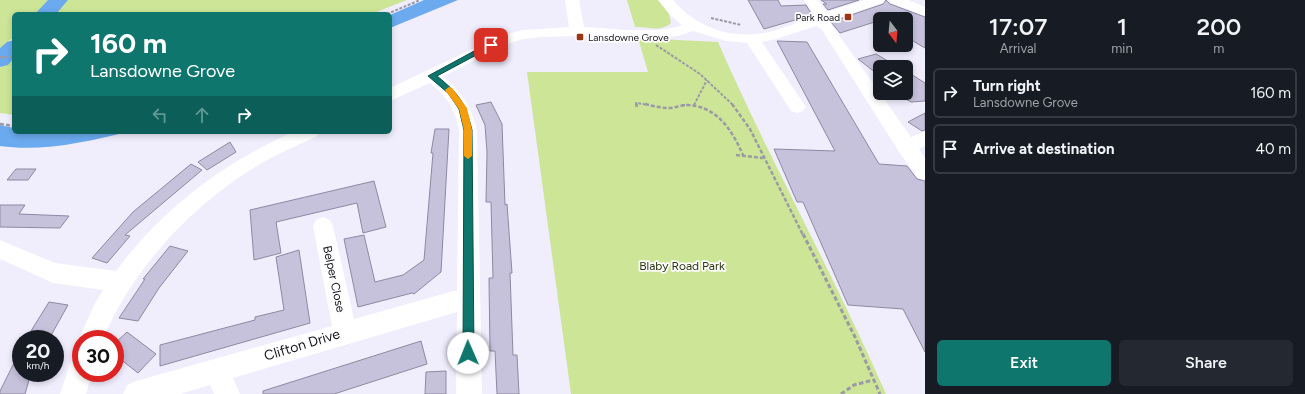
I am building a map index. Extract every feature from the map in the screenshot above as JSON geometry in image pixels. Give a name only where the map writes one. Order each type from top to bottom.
[{"type":"street","points":[[572,0],[577,32]]},
{"type":"street","points":[[665,0],[679,16],[692,26],[722,36],[750,33],[771,36],[878,0]]},
{"type":"street","points":[[811,0],[821,19],[925,173]]},
{"type":"street","points":[[896,0],[925,12]]},
{"type":"street","points":[[392,94],[432,76],[477,50],[506,39],[545,32],[670,34],[686,30],[692,26]]},
{"type":"street","points":[[750,33],[797,108]]},
{"type":"street","points":[[432,76],[451,91],[463,108],[468,130],[467,298],[469,394]]},
{"type":"street","points":[[94,330],[121,282],[151,244],[192,202],[250,161],[306,134]]},
{"type":"street","points":[[906,147],[925,138]]},
{"type":"street","name":"Belper Close","points":[[323,226],[346,332]]},
{"type":"street","points":[[0,248],[53,273],[121,282]]},
{"type":"street","name":"Clifton Drive","points":[[136,394],[222,383],[346,332],[467,298]]},
{"type":"street","points":[[73,394],[77,382]]},
{"type":"path","points":[[392,12],[420,0]]},
{"type":"path","points":[[704,16],[750,33]]},
{"type":"path","points":[[648,34],[650,40],[656,46],[707,80],[724,94],[740,112],[854,337],[880,394]]},
{"type":"path","points":[[0,57],[12,57]]},
{"type":"path","points":[[694,105],[707,80]]},
{"type":"path","points":[[637,107],[636,103],[666,108],[681,105],[694,105],[710,111],[728,126],[736,137],[743,155]]},
{"type":"path","points":[[0,124],[12,126]]},
{"type":"path","points":[[736,155],[764,158]]},
{"type":"path","points":[[841,394],[854,385],[874,380]]},
{"type":"green space","points":[[0,0],[50,0],[38,12],[12,12],[12,38],[0,50]]},
{"type":"green space","points":[[65,0],[407,0],[376,12],[53,12]]},
{"type":"green space","points":[[627,0],[660,0],[669,13],[671,23],[663,28],[635,27]]},
{"type":"green space","name":"Blaby Road Park","points":[[638,38],[718,42],[886,394],[571,394],[527,72],[648,72]]},
{"type":"green space","points":[[12,55],[12,115],[0,113],[0,68]]},
{"type":"water","points":[[424,0],[458,0],[392,27],[392,14]]},
{"type":"water","points":[[0,125],[12,128],[12,134],[118,134],[48,147],[16,148],[0,146]]},
{"type":"building","points":[[748,0],[778,0],[781,6],[806,5],[812,15],[764,29]]},
{"type":"building","points":[[821,0],[859,0],[828,10],[823,4],[827,4]]},
{"type":"building","points":[[886,0],[890,4],[912,12],[873,12],[873,22],[840,33],[831,22],[883,4]]},
{"type":"building","points":[[913,13],[925,17],[925,48],[913,41]]},
{"type":"building","points":[[777,41],[807,42],[879,164],[907,166],[917,179],[925,181],[925,352],[903,309],[848,305],[803,202],[797,202],[774,149],[835,151]]},
{"type":"building","points":[[876,54],[886,60],[873,60],[873,71],[858,59]]},
{"type":"building","points":[[913,75],[925,83],[925,101],[911,102],[908,100],[913,100]]},
{"type":"building","points":[[491,102],[502,124],[505,205],[507,204],[512,273],[510,273],[513,355],[517,355],[519,394],[497,394],[495,351],[490,351],[489,278],[493,278],[491,202],[486,202],[487,152],[485,125],[476,105]]},
{"type":"building","points":[[925,113],[925,130],[922,131],[908,122]]},
{"type":"building","points":[[435,129],[449,129],[441,272],[414,294],[412,293],[358,307],[344,239],[364,235],[375,282],[403,275],[424,260],[433,153],[431,153]]},
{"type":"building","points":[[230,142],[236,152],[207,170],[198,162]]},
{"type":"building","points":[[191,164],[202,170],[125,235],[130,236],[107,263],[92,258],[133,212]]},
{"type":"building","points":[[16,169],[36,169],[28,180],[7,180]]},
{"type":"building","points":[[374,181],[386,227],[363,233],[357,203],[276,222],[281,253],[254,260],[250,210]]},
{"type":"building","points":[[0,205],[25,205],[19,214],[69,216],[60,228],[0,227]]},
{"type":"building","points":[[170,246],[188,251],[159,288],[138,321],[119,318],[145,279],[143,279]]},
{"type":"building","points":[[299,250],[310,323],[160,366],[160,345],[255,320],[255,317],[284,310],[276,257]]},
{"type":"building","points":[[49,302],[68,305],[54,330],[32,330]]},
{"type":"building","points":[[127,332],[156,354],[138,373],[124,362],[124,335]]},
{"type":"building","points":[[421,341],[427,364],[334,394],[263,394],[263,391]]},
{"type":"building","points":[[12,367],[12,382],[28,382],[25,394],[0,394],[0,391]]},
{"type":"building","points":[[446,371],[446,394],[425,394],[426,372]]},
{"type":"waterway","points":[[47,12],[59,0]]},
{"type":"waterway","points":[[0,60],[12,48]]},
{"type":"slow traffic","points":[[449,90],[463,108],[468,130],[468,156]]},
{"type":"place","name":"Park Road","points":[[848,17]]},
{"type":"place","name":"Lansdowne Grove","points":[[580,37]]},
{"type":"route","points":[[468,353],[468,130],[463,108],[451,91],[432,76],[477,50],[491,45]]}]
